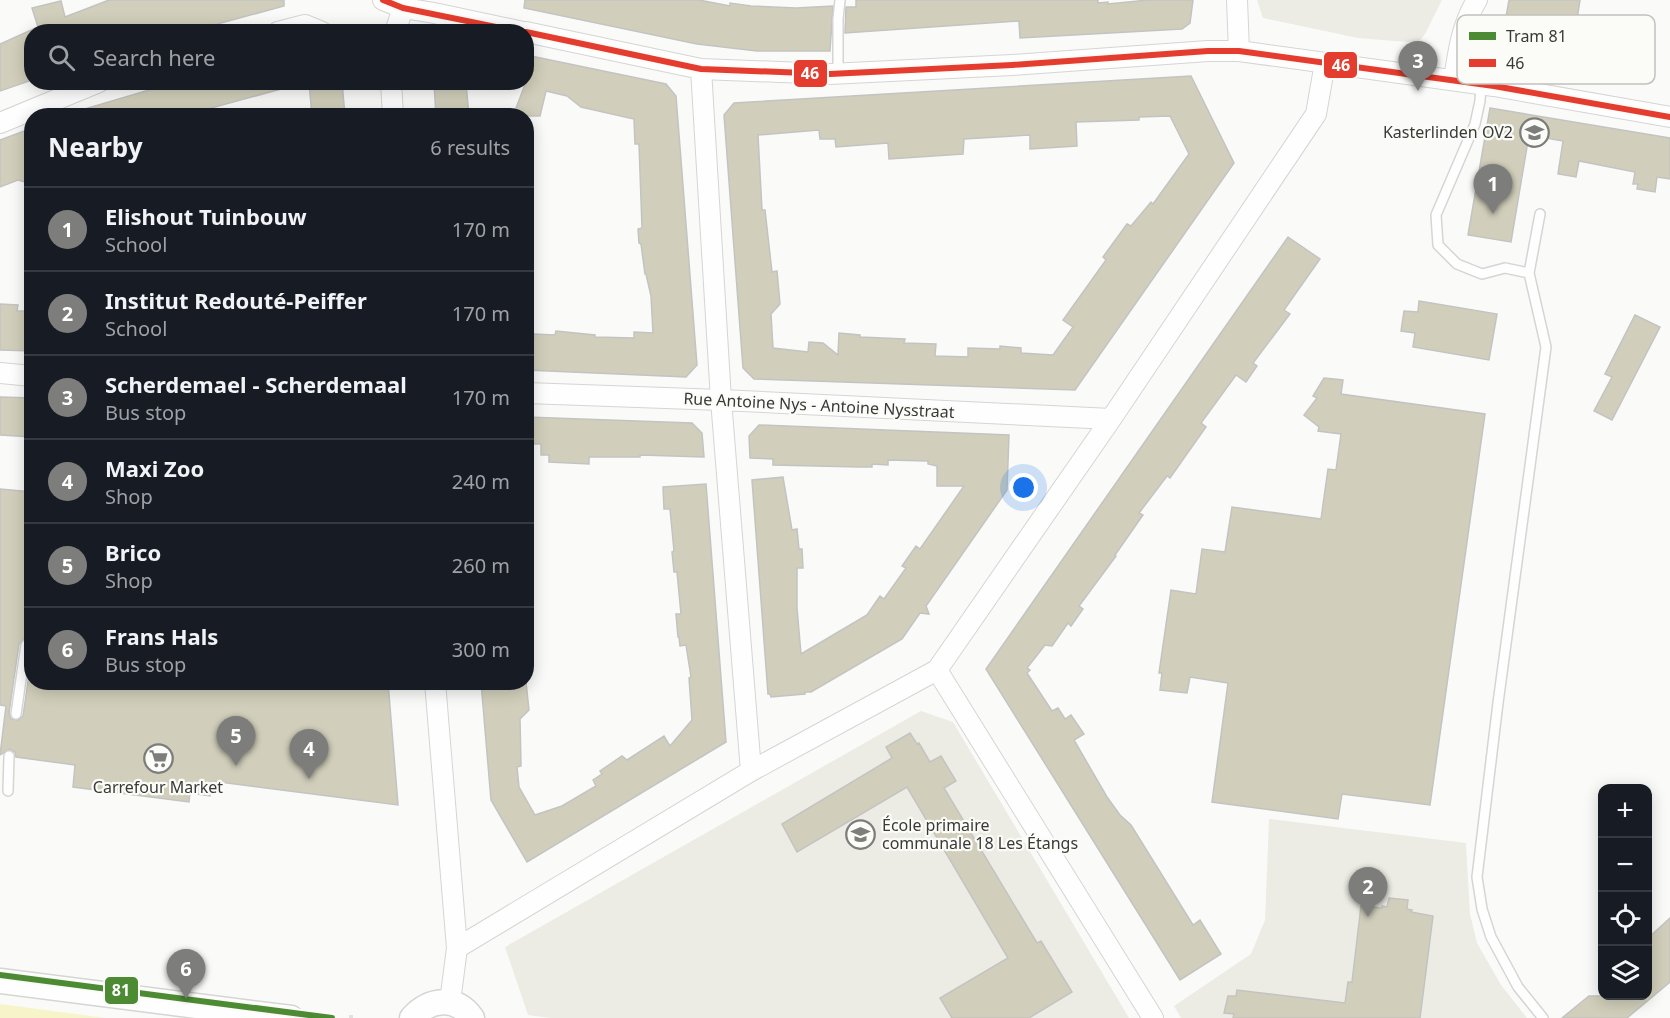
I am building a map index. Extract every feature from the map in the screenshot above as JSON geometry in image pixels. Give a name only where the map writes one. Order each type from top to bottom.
[{"type":"street","points":[[383,0],[403,8],[487,24]]},
{"type":"street","points":[[1237,0],[1239,51]]},
{"type":"street","points":[[1468,15],[1477,0]]},
{"type":"street","points":[[398,24],[403,8]]},
{"type":"street","points":[[534,34],[701,69],[838,74],[1239,51],[1457,80]]},
{"type":"street","points":[[1454,80],[1457,59]]},
{"type":"street","points":[[457,948],[751,771],[937,670],[1111,419],[1316,114],[1325,63]]},
{"type":"street","points":[[701,69],[721,400],[751,771]]},
{"type":"street","points":[[1481,84],[1670,117]]},
{"type":"street","points":[[36,108],[80,90]]},
{"type":"street","points":[[391,90],[393,108]]},
{"type":"street","points":[[0,123],[24,113]]},
{"type":"street","points":[[0,373],[24,375]]},
{"type":"street","name":"Rue Antoine Nys - Antoine Nysstraat","points":[[534,393],[1111,419]]},
{"type":"street","points":[[937,670],[1153,1018]]},
{"type":"street","points":[[436,690],[457,948],[450,1002]]},
{"type":"street","points":[[0,981],[291,1018]]},
{"type":"street","points":[[412,1018],[428,1004],[439,1002],[450,1002],[461,1007],[472,1018]]},
{"type":"lane","points":[[838,74],[840,0]]},
{"type":"lane","points":[[1481,84],[1475,124],[1436,215],[1438,245],[1457,264],[1482,274],[1505,268],[1529,273]]},
{"type":"lane","points":[[1540,214],[1529,273],[1546,347],[1477,877],[1482,909],[1491,938],[1518,987],[1543,1018]]},
{"type":"lane","points":[[16,714],[24,659]]},
{"type":"lane","points":[[8,791],[9,756]]},
{"type":"shaded area","points":[[1257,0],[1442,0],[1418,43],[1358,38],[1263,18]]},
{"type":"shaded area","name":"École primaire communale 18 Les Étangs","points":[[921,711],[953,722],[1129,1018],[551,1018],[528,1015],[505,947]]},
{"type":"shaded area","points":[[1269,819],[1466,843],[1470,914],[1477,943],[1501,985],[1527,1018],[1181,1018],[1174,1006],[1251,954],[1265,920]]},
{"type":"shaded area","points":[[0,1004],[106,1018],[0,1018]]},
{"type":"building","points":[[109,0],[284,0],[284,6],[218,24],[37,24],[32,8],[61,1],[65,17]]},
{"type":"building","points":[[525,0],[699,0],[730,6],[730,3],[796,8],[833,6],[830,51],[757,51],[697,44],[524,8]]},
{"type":"building","points":[[856,0],[1098,0],[1098,3],[1108,2],[1108,4],[1148,0],[1193,0],[1190,23],[1182,29],[1020,38],[1019,21],[845,33],[846,7],[856,7]]},
{"type":"building","points":[[1509,0],[1580,0],[1578,15],[1506,15]]},
{"type":"building","points":[[24,33],[24,83],[0,91],[0,44]]},
{"type":"building","points":[[534,57],[666,84],[676,96],[697,365],[686,377],[534,370],[534,334],[555,335],[556,331],[595,335],[595,337],[634,338],[634,332],[653,333],[651,296],[639,243],[638,229],[642,228],[639,144],[635,144],[634,119],[581,107],[567,96],[546,91],[540,116],[534,116],[534,108],[516,108],[523,90],[534,90]]},
{"type":"building","points":[[1191,76],[1234,163],[1075,390],[754,379],[743,368],[724,115],[734,103]],"holes":[[[1170,116],[1189,154],[1153,204],[1151,202],[1131,226],[1127,224],[1103,257],[1106,260],[1063,320],[1073,327],[1053,355],[1021,353],[1021,348],[1000,346],[1000,349],[968,348],[968,357],[935,356],[936,344],[904,343],[905,339],[860,337],[860,335],[839,333],[838,355],[823,343],[809,342],[808,352],[773,348],[771,314],[780,304],[777,271],[772,272],[765,210],[762,210],[758,135],[819,130],[820,139],[835,139],[836,147],[888,143],[889,159],[963,154],[964,139],[1030,135],[1030,149],[1077,146],[1076,122],[1139,120],[1139,117]]]},
{"type":"building","points":[[149,90],[278,90],[211,108],[88,108]]},
{"type":"building","points":[[310,90],[343,90],[344,108],[311,108]]},
{"type":"building","points":[[434,90],[467,90],[468,108],[436,108]]},
{"type":"building","points":[[1490,108],[1670,138],[1670,179],[1657,177],[1655,192],[1637,189],[1638,184],[1633,184],[1635,172],[1579,161],[1576,177],[1558,174],[1563,141],[1529,135],[1511,242],[1468,235]]},
{"type":"building","points":[[24,131],[24,182],[18,180],[0,187],[0,140]]},
{"type":"building","points":[[1288,237],[1320,259],[1284,310],[1290,314],[1253,363],[1257,366],[1246,382],[1236,375],[1201,423],[1206,427],[1170,478],[1167,476],[1139,513],[1143,515],[1079,606],[1083,609],[1071,626],[1068,623],[1052,646],[1045,645],[1027,668],[1030,670],[1027,673],[1052,711],[1058,708],[1065,719],[1071,715],[1084,734],[1074,740],[1107,797],[1120,815],[1131,825],[1193,925],[1200,920],[1221,954],[1180,980],[986,669]]},
{"type":"building","points":[[1419,301],[1497,314],[1489,360],[1413,347],[1415,333],[1401,331],[1404,311],[1418,312]]},
{"type":"building","points":[[0,304],[18,305],[17,311],[24,311],[24,351],[0,350]]},
{"type":"building","points":[[1635,315],[1660,327],[1612,420],[1594,411],[1612,377],[1605,374]]},
{"type":"building","points":[[1324,378],[1343,380],[1341,394],[1485,414],[1430,805],[1342,794],[1338,819],[1212,802],[1228,683],[1190,677],[1187,693],[1160,690],[1162,673],[1159,673],[1171,590],[1196,594],[1202,549],[1225,552],[1232,507],[1321,519],[1328,469],[1336,470],[1341,434],[1318,431],[1319,427],[1304,415],[1317,398],[1313,396]]},
{"type":"building","points":[[0,397],[24,398],[24,436],[0,435]]},
{"type":"building","points":[[534,417],[692,423],[702,433],[704,457],[640,455],[640,457],[589,457],[589,464],[549,462],[549,455],[541,455],[541,444],[534,444]]},
{"type":"building","points":[[759,425],[1009,435],[1007,490],[926,606],[929,614],[920,613],[902,639],[805,694],[771,697],[768,694],[752,480],[783,477],[792,530],[797,529],[799,549],[802,549],[803,568],[797,568],[797,608],[801,654],[867,615],[880,596],[884,599],[906,568],[902,566],[916,546],[920,549],[964,486],[937,486],[937,466],[928,464],[928,461],[888,460],[888,465],[872,464],[872,467],[773,465],[773,459],[750,458],[749,436]]},
{"type":"building","points":[[706,484],[726,742],[527,862],[491,800],[482,690],[527,690],[529,710],[520,719],[521,766],[517,767],[519,787],[535,815],[562,806],[596,786],[593,780],[602,774],[600,771],[622,756],[627,760],[664,736],[670,746],[692,720],[689,678],[691,677],[686,645],[680,646],[678,637],[676,614],[681,614],[677,572],[674,572],[670,509],[664,509],[663,487]]},
{"type":"building","points":[[0,489],[24,491],[24,639],[19,644],[9,713],[11,719],[18,720],[23,716],[27,690],[389,690],[398,805],[212,781],[210,796],[190,793],[189,802],[73,787],[75,765],[16,757],[15,752],[10,749],[0,755],[6,706],[0,705]]},
{"type":"building","points":[[910,733],[930,762],[941,756],[956,781],[944,788],[1037,943],[1041,941],[1072,992],[1029,1018],[952,1018],[940,998],[1008,958],[907,787],[797,852],[782,824],[892,758],[886,747]]},
{"type":"building","points":[[1389,898],[1408,900],[1407,909],[1412,910],[1411,912],[1433,916],[1420,1018],[1233,1018],[1234,1014],[1224,1013],[1228,996],[1236,996],[1237,990],[1345,1003],[1348,982],[1352,982],[1361,906],[1387,907]]},
{"type":"building","points":[[1670,918],[1670,982],[1652,997],[1652,946],[1652,934]]},
{"type":"building","points":[[1589,996],[1598,996],[1598,1000],[1648,1000],[1627,1018],[1562,1018]]},
{"type":"tram line","name":"81","points":[[0,975],[332,1018]]},
{"type":"transit line","name":"46","points":[[383,0],[403,8],[482,24]]},
{"type":"transit line","name":"46","points":[[534,34],[701,69],[830,74],[1239,51],[1457,81]]},
{"type":"transit line","name":"46","points":[[1479,84],[1670,117]]},
{"type":"place","name":"Scherdemael - Scherdemaal","points":[[1418,91]]},
{"type":"place","name":"Kasterlinden OV2","points":[[1534,132]]},
{"type":"place","name":"Elishout Tuinbouw","points":[[1493,214]]},
{"type":"place","name":"Carrefour Market","points":[[158,759]]},
{"type":"place","name":"Brico","points":[[236,766]]},
{"type":"place","name":"Maxi Zoo","points":[[309,779]]},
{"type":"place","name":"École primaire communale 18 Les Étangs","points":[[861,834]]},
{"type":"place","name":"Institut Redouté-Peiffer","points":[[1368,917]]},
{"type":"place","name":"Frans Hals","points":[[186,999]]}]
